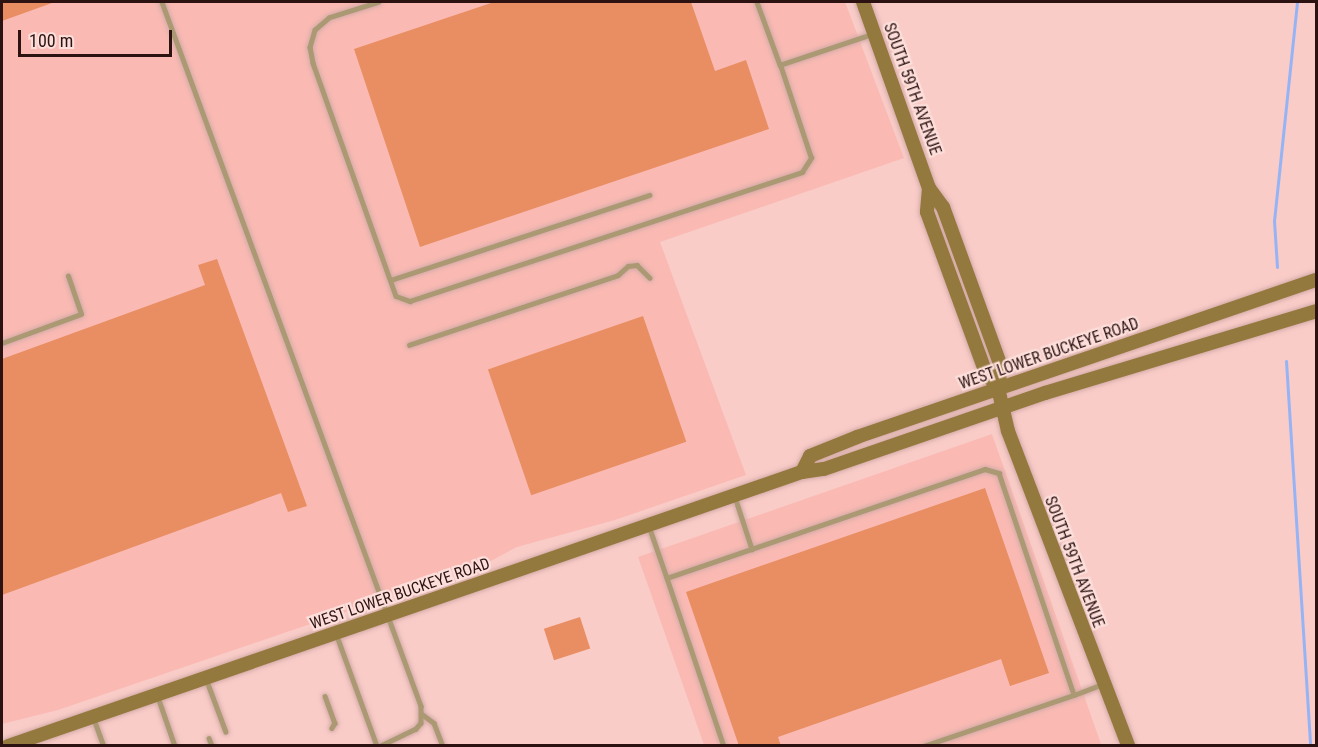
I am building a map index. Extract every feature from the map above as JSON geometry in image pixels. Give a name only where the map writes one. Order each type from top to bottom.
[{"type":"main road","name":"SOUTH 59TH AVENUE","points":[[863,2],[929,188],[943,207],[1001,366],[998,388],[1008,431],[1128,746]]},
{"type":"main road","name":"WEST LOWER BUCKEYE ROAD","points":[[802,472],[810,456],[833,446],[1317,280]]},
{"type":"main road","name":"WEST LOWER BUCKEYE ROAD","points":[[8,746],[802,472],[824,469],[1003,408],[1317,311]]},
{"type":"lane","points":[[162,2],[422,714],[434,723],[443,746]]},
{"type":"lane","points":[[379,2],[329,18],[315,30],[310,46],[313,63],[396,296],[410,301],[802,172],[811,158],[757,2]]},
{"type":"lane","points":[[780,65],[874,34]]},
{"type":"lane","points":[[391,280],[649,195]]},
{"type":"lane","points":[[409,345],[618,275],[628,267],[637,265],[651,278]]},
{"type":"lane","points":[[2,343],[81,314],[68,276]]},
{"type":"lane","points":[[667,578],[985,469],[999,473],[1074,695]]},
{"type":"lane","points":[[735,496],[752,549]]},
{"type":"lane","points":[[649,526],[724,746]]},
{"type":"lane","points":[[336,633],[379,746],[416,729],[422,714]]},
{"type":"lane","points":[[206,678],[226,732]]},
{"type":"lane","points":[[924,746],[1103,684]]},
{"type":"lane","points":[[157,695],[176,746]]},
{"type":"lane","points":[[325,696],[334,723],[332,728]]},
{"type":"lane","points":[[93,717],[104,746]]},
{"type":"lane","points":[[209,738],[212,746]]},
{"type":"shaded area","points":[[2,2],[845,2],[904,158],[660,242],[746,475],[615,520],[517,547],[485,564],[445,571],[366,605],[58,710],[2,724]]},
{"type":"shaded area","points":[[992,434],[1101,744],[704,745],[638,557]]},
{"type":"building","points":[[2,2],[52,2],[52,3],[2,21]]},
{"type":"building","points":[[494,2],[691,2],[715,71],[746,60],[769,129],[420,247],[354,49]]},
{"type":"building","points":[[217,259],[307,506],[288,512],[281,493],[2,595],[2,359],[205,285],[198,265]]},
{"type":"building","points":[[643,316],[686,442],[531,495],[488,369]]},
{"type":"building","points":[[985,488],[1049,673],[1010,686],[1001,659],[778,737],[781,746],[739,746],[686,592]]},
{"type":"building","points":[[580,617],[590,648],[554,660],[544,629]]},
{"type":"waterway","points":[[1277,267],[1274,221],[1297,2]]},
{"type":"waterway","points":[[1286,361],[1310,746]]}]
